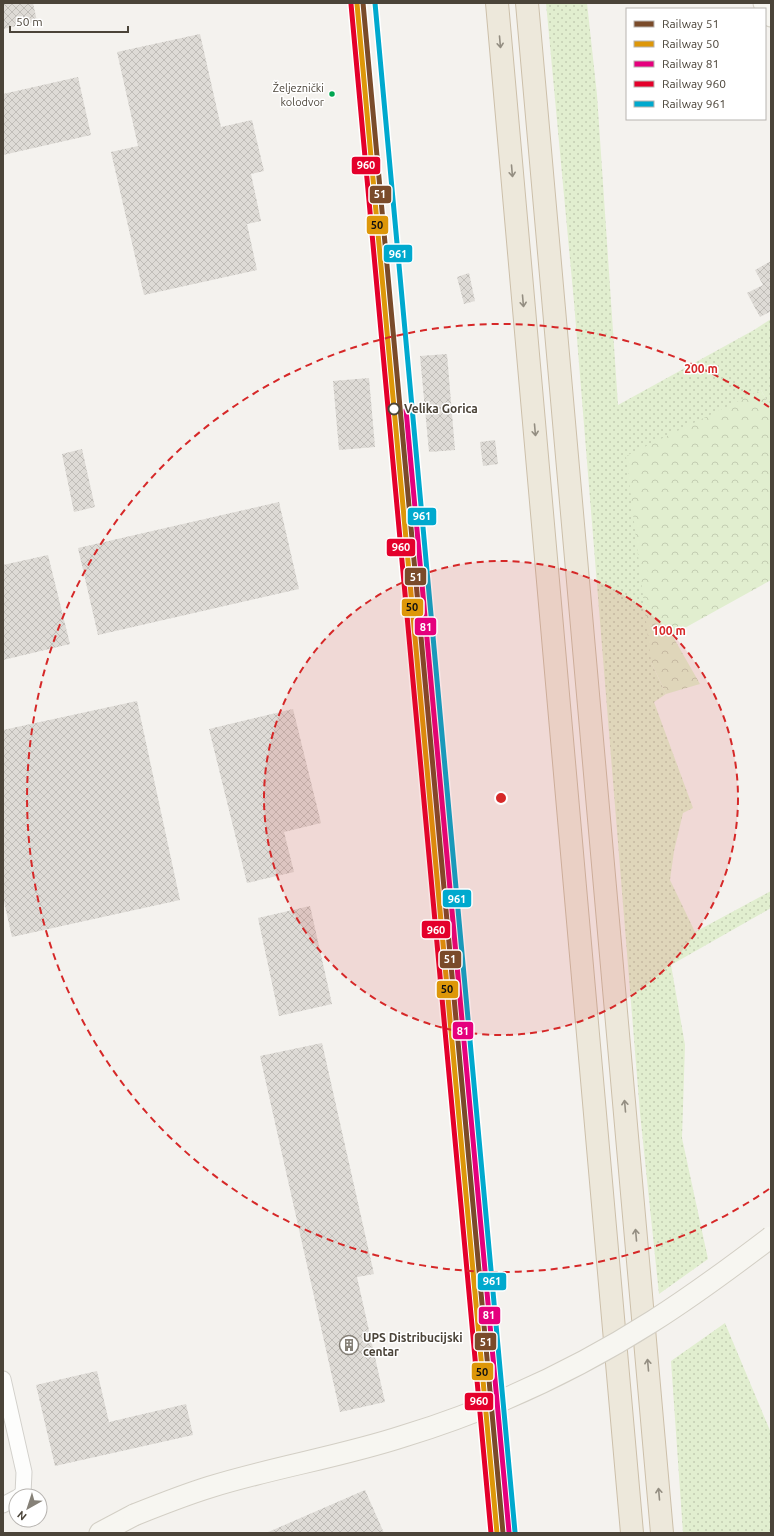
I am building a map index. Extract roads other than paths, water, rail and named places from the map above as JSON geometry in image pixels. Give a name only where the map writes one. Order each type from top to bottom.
[{"type":"highway","points":[[496,3],[632,1533]]},
{"type":"highway","points":[[526,3],[662,1533]]},
{"type":"main road","points":[[764,3],[771,16]]},
{"type":"main road","points":[[100,1533],[134,1515],[211,1487],[365,1448],[404,1436],[506,1399],[568,1369],[615,1344],[653,1321],[691,1296],[771,1236]]},
{"type":"street","points":[[3,1379],[24,1472],[23,1488]]},
{"type":"railway","points":[[351,3],[491,1533]]},
{"type":"rail line","name":"51","points":[[363,3],[503,1533]]},
{"type":"rail line","name":"961","points":[[375,3],[515,1532]]},
{"type":"rail line","name":"960","points":[[351,4],[491,1533]]},
{"type":"rail line","name":"50","points":[[357,4],[497,1533]]},
{"type":"rail line","name":"81","points":[[406,410],[509,1532]]},
{"type":"place","name":"Željeznički kolodvor","points":[[332,94]]},
{"type":"place","name":"Velika Gorica","points":[[394,409]]},
{"type":"place","name":"UPS Distribucijski centar","points":[[349,1345]]}]
